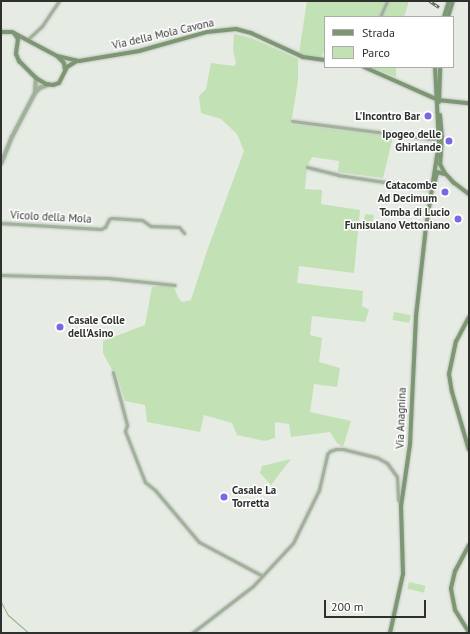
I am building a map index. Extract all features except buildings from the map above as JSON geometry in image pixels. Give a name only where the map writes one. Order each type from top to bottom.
[{"type":"main road","points":[[444,16],[449,1]]},
{"type":"main road","points":[[448,16],[453,1]]},
{"type":"main road","name":"Via della Mola Cavona","points":[[12,32],[57,56],[78,61],[139,51],[207,32],[234,29],[251,33],[305,58],[324,60]]},
{"type":"main road","points":[[1,32],[12,32],[18,40],[18,48]]},
{"type":"main road","points":[[32,43],[22,42],[16,54],[19,61],[36,78],[48,85],[59,83],[65,70],[70,65],[78,61]]},
{"type":"main road","points":[[57,56],[64,63],[65,70]]},
{"type":"main road","points":[[367,68],[437,99],[469,103]]},
{"type":"main road","name":"Via Anagnina","points":[[390,633],[403,574],[401,506],[410,444],[416,316],[429,203],[439,140],[435,68]]},
{"type":"main road","name":"Via Anagnina","points":[[440,68],[437,99],[442,134],[441,166],[454,183]]},
{"type":"main road","name":"Via Anagnina","points":[[429,203],[437,172],[440,172],[446,176],[469,194]]},
{"type":"main road","points":[[469,317],[456,341],[449,374],[453,396],[469,450]]},
{"type":"main road","points":[[469,545],[455,571],[451,591],[456,613],[469,632]]},
{"type":"street","points":[[27,40],[42,26],[59,1]]},
{"type":"street","points":[[380,16],[387,1]]},
{"type":"street","points":[[35,93],[36,78]]},
{"type":"street","points":[[1,164],[12,137],[35,93],[40,88],[48,85]]},
{"type":"street","points":[[292,121],[439,140]]},
{"type":"street","points":[[307,166],[338,175],[431,189]]},
{"type":"street","name":"Vicolo della Mola","points":[[1,223],[101,229],[105,227],[109,219],[112,218],[142,220],[151,226],[179,227],[184,234]]},
{"type":"street","points":[[1,274],[108,278],[175,285]]},
{"type":"street","points":[[113,372],[127,425],[125,431],[145,482],[155,490],[199,542],[264,576]]},
{"type":"street","points":[[192,633],[244,594],[264,576],[293,543],[319,490],[327,454],[330,451],[343,449],[378,458],[387,463],[397,478],[399,501],[401,506]]},
{"type":"green space","points":[[307,1],[409,1],[404,16],[324,16],[324,52],[321,57],[314,58],[299,53]]},
{"type":"green space","points":[[234,34],[251,38],[298,59],[298,81],[291,124],[393,137],[383,178],[338,172],[339,161],[312,157],[307,167],[305,189],[322,190],[321,204],[360,210],[354,273],[299,266],[297,283],[363,291],[362,306],[369,310],[365,322],[312,316],[310,335],[322,338],[319,362],[340,368],[337,387],[314,384],[310,412],[351,421],[343,447],[337,443],[330,432],[291,437],[289,424],[275,422],[275,438],[265,441],[237,435],[232,423],[204,415],[200,432],[147,422],[145,405],[125,401],[116,371],[112,370],[103,353],[103,341],[145,325],[152,287],[168,285],[174,287],[182,302],[191,300],[208,248],[244,151],[237,134],[221,119],[201,113],[199,97],[206,89],[211,63],[234,66],[236,63],[233,50]]},
{"type":"green space","points":[[373,68],[396,68],[396,77]]},
{"type":"green space","points":[[365,214],[374,215],[371,231],[363,229]]},
{"type":"green space","points":[[394,312],[411,315],[409,323],[393,320]]},
{"type":"green space","points":[[291,459],[271,485],[260,473],[262,466]]},
{"type":"green space","points":[[409,582],[426,586],[424,593],[407,589]]},
{"type":"waterway","points":[[1,602],[8,615],[29,633]]},
{"type":"railway","points":[[430,1],[439,7]]},
{"type":"place","name":"L'Incontro Bar","points":[[428,116]]},
{"type":"place","name":"Ipogeo delle Ghirlande","points":[[449,141]]},
{"type":"place","name":"Catacombe Ad Decimum","points":[[445,192]]},
{"type":"place","name":"Tomba di Lucio Funisulano Vettoniano","points":[[458,219]]},
{"type":"place","name":"Casale Colle dell'Asino","points":[[60,327]]},
{"type":"place","name":"Casale La Torretta","points":[[224,497]]}]
